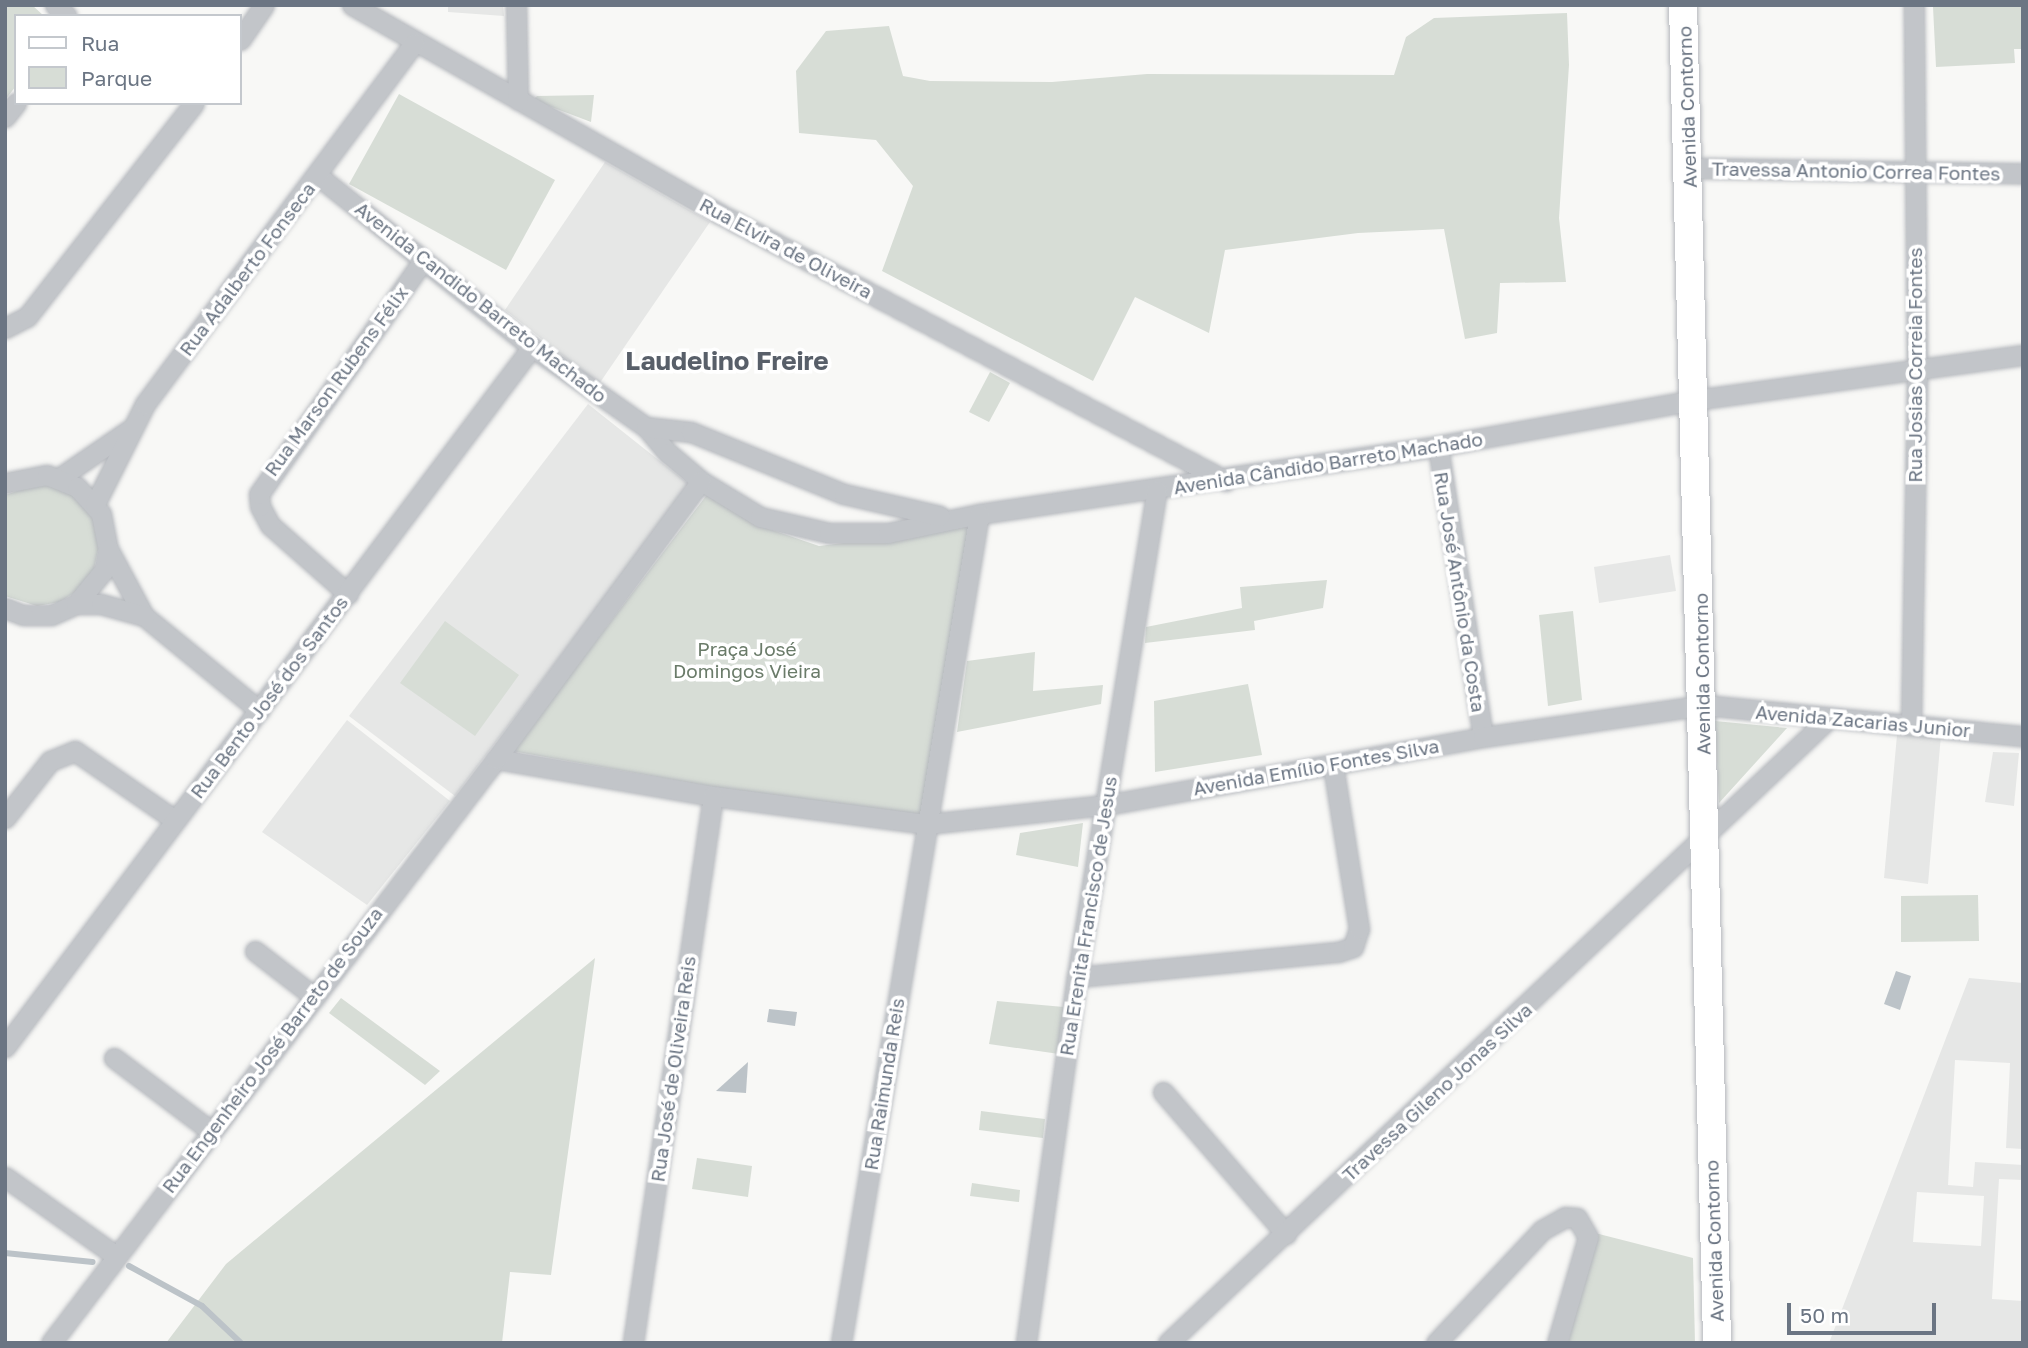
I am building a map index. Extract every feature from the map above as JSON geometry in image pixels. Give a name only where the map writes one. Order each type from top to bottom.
[{"type":"main road","name":"Avenida Contorno","points":[[1683,5],[1690,168],[1704,705],[1704,839],[1717,1343]]},
{"type":"street","points":[[242,37],[264,5]]},
{"type":"street","name":"Rua Elvira de Oliveira","points":[[352,5],[414,43],[718,213],[1226,481]]},
{"type":"street","points":[[516,5],[518,100]]},
{"type":"street","name":"Rua Josias Correia Fontes","points":[[1911,725],[1917,368],[1913,172],[1914,5]]},
{"type":"street","name":"Rua Adalberto Fonseca","points":[[95,505],[128,430],[414,43]]},
{"type":"street","points":[[5,328],[27,317],[188,105]]},
{"type":"street","name":"Travessa Antonio Correa Fontes","points":[[1690,168],[2023,173]]},
{"type":"street","name":"Avenida Candido Barreto Machado","points":[[317,175],[532,346],[646,427]]},
{"type":"street","name":"Rua Marson Rubens Félix","points":[[348,594],[270,524],[260,506],[259,494],[423,261]]},
{"type":"street","name":"Rua Bento José dos Santos","points":[[5,1047],[532,346]]},
{"type":"street","name":"Avenida Cândido Barreto Machado","points":[[970,516],[1226,481],[1694,400],[2023,355]]},
{"type":"street","points":[[646,427],[682,430],[872,504],[970,516]]},
{"type":"street","points":[[646,427],[668,453],[701,481],[761,517],[805,530],[863,535],[970,516]]},
{"type":"street","points":[[59,478],[128,430]]},
{"type":"street","points":[[668,453],[682,430]]},
{"type":"street","name":"Rua José Antônio da Costa","points":[[1438,446],[1483,737]]},
{"type":"street","points":[[7,481],[35,475],[59,478],[95,505],[107,531],[108,549],[104,570],[76,604]]},
{"type":"street","points":[[701,481],[496,759],[713,796],[927,824],[970,516]]},
{"type":"street","name":"Rua Erenita Francisco de Jesus","points":[[1026,1343],[1077,977],[1157,491]]},
{"type":"street","points":[[108,549],[144,616],[259,710]]},
{"type":"street","points":[[5,624],[14,611],[51,615],[76,604],[101,604],[144,616]]},
{"type":"street","name":"Avenida Zacarias Junior","points":[[1704,705],[1828,720],[2023,736]]},
{"type":"street","name":"Avenida Emílio Fontes Silva","points":[[927,824],[1106,805],[1483,737],[1704,705]]},
{"type":"street","name":"Travessa Gileno Jonas Silva","points":[[1168,1343],[1828,720]]},
{"type":"street","points":[[5,818],[50,761],[75,751],[174,820]]},
{"type":"street","name":"Rua Engenheiro José Barreto de Souza","points":[[51,1343],[312,995],[496,759]]},
{"type":"street","points":[[1077,977],[1338,952],[1353,947],[1359,929],[1333,765]]},
{"type":"street","name":"Rua José de Oliveira Reis","points":[[632,1343],[713,796]]},
{"type":"street","name":"Rua Raimunda Reis","points":[[841,1343],[927,824]]},
{"type":"street","points":[[255,951],[312,995]]},
{"type":"street","points":[[114,1058],[211,1130]]},
{"type":"street","points":[[1163,1092],[1286,1234]]},
{"type":"street","points":[[5,1177],[116,1256]]},
{"type":"street","points":[[1436,1343],[1542,1230],[1565,1217],[1577,1218],[1588,1237],[1557,1343]]},
{"type":"shaded area","points":[[448,5],[503,5],[504,16],[448,12]]},
{"type":"shaded area","points":[[605,162],[710,222],[599,384],[505,310]]},
{"type":"shaded area","points":[[588,404],[690,485],[455,796],[349,716]]},
{"type":"shaded area","points":[[1670,555],[1676,591],[1599,603],[1594,567]]},
{"type":"shaded area","points":[[347,720],[450,801],[367,905],[262,832]]},
{"type":"shaded area","points":[[1897,735],[1941,735],[1928,884],[1884,878]]},
{"type":"shaded area","points":[[1993,752],[2019,753],[2014,806],[1985,802]]},
{"type":"shaded area","points":[[1896,971],[1911,976],[1900,1010],[1884,1004]]},
{"type":"shaded area","points":[[1969,978],[2023,983],[2023,1149],[2006,1148],[2010,1063],[1955,1060],[1948,1185],[1973,1187],[1975,1162],[2023,1165],[2023,1180],[1999,1179],[1992,1299],[2023,1301],[2023,1343],[1829,1343]],"holes":[[[1917,1192],[1984,1196],[1981,1246],[1913,1242]]]},
{"type":"shaded area","points":[[769,1009],[797,1012],[795,1026],[767,1022]]},
{"type":"shaded area","points":[[748,1062],[746,1093],[716,1091]]},
{"type":"green space","points":[[5,5],[32,5],[42,14],[14,14],[14,89],[5,100]]},
{"type":"green space","points":[[2023,5],[2023,49],[2014,49],[2015,63],[1936,67],[1933,7]]},
{"type":"green space","points":[[1567,13],[1569,65],[1559,218],[1566,282],[1500,283],[1497,333],[1465,339],[1444,229],[1358,233],[1225,250],[1209,333],[1135,297],[1093,381],[882,271],[913,186],[876,140],[799,133],[796,71],[826,31],[889,26],[903,76],[930,81],[1052,82],[1147,74],[1394,75],[1406,37],[1434,18]]},
{"type":"green space","points":[[399,94],[555,180],[506,270],[349,184]]},
{"type":"green space","points":[[594,95],[591,122],[533,100],[537,96]]},
{"type":"green space","points":[[990,372],[1010,383],[989,422],[969,412]]},
{"type":"green space","points":[[39,484],[62,489],[82,502],[95,522],[99,546],[94,569],[80,589],[60,602],[37,606],[5,596],[5,495]]},
{"type":"green space","name":"Praça José Domingos Vieira","points":[[709,492],[755,524],[819,546],[884,538],[971,517],[922,817],[713,787],[512,751]]},
{"type":"green space","points":[[1327,580],[1323,608],[1254,621],[1255,630],[1145,643],[1146,627],[1242,608],[1240,587]]},
{"type":"green space","points":[[1573,611],[1582,700],[1548,706],[1539,615]]},
{"type":"green space","points":[[445,621],[519,675],[475,736],[400,683]]},
{"type":"green space","points":[[1035,652],[1033,691],[1103,685],[1101,704],[957,732],[967,661]]},
{"type":"green space","points":[[1248,684],[1262,755],[1155,772],[1154,701]]},
{"type":"green space","points":[[1715,721],[1787,728],[1719,803]]},
{"type":"green space","points":[[1083,823],[1078,867],[1016,855],[1020,833]]},
{"type":"green space","points":[[1978,895],[1979,941],[1901,942],[1901,896]]},
{"type":"green space","points":[[595,958],[551,1275],[510,1272],[502,1343],[166,1343],[226,1264]]},
{"type":"green space","points":[[341,998],[440,1071],[425,1085],[329,1013]]},
{"type":"green space","points":[[997,1001],[1064,1007],[1059,1054],[989,1044]]},
{"type":"green space","points":[[981,1111],[1045,1119],[1043,1138],[979,1130]]},
{"type":"green space","points":[[697,1158],[752,1166],[748,1197],[692,1189]]},
{"type":"green space","points":[[972,1183],[1020,1190],[1019,1202],[970,1196]]},
{"type":"green space","points":[[1595,1233],[1693,1258],[1695,1343],[1568,1343]]},
{"type":"waterway","points":[[5,1253],[93,1262]]},
{"type":"waterway","points":[[129,1266],[202,1306],[241,1343]]},
{"type":"district","name":"Laudelino Freire","points":[[727,361]]}]
